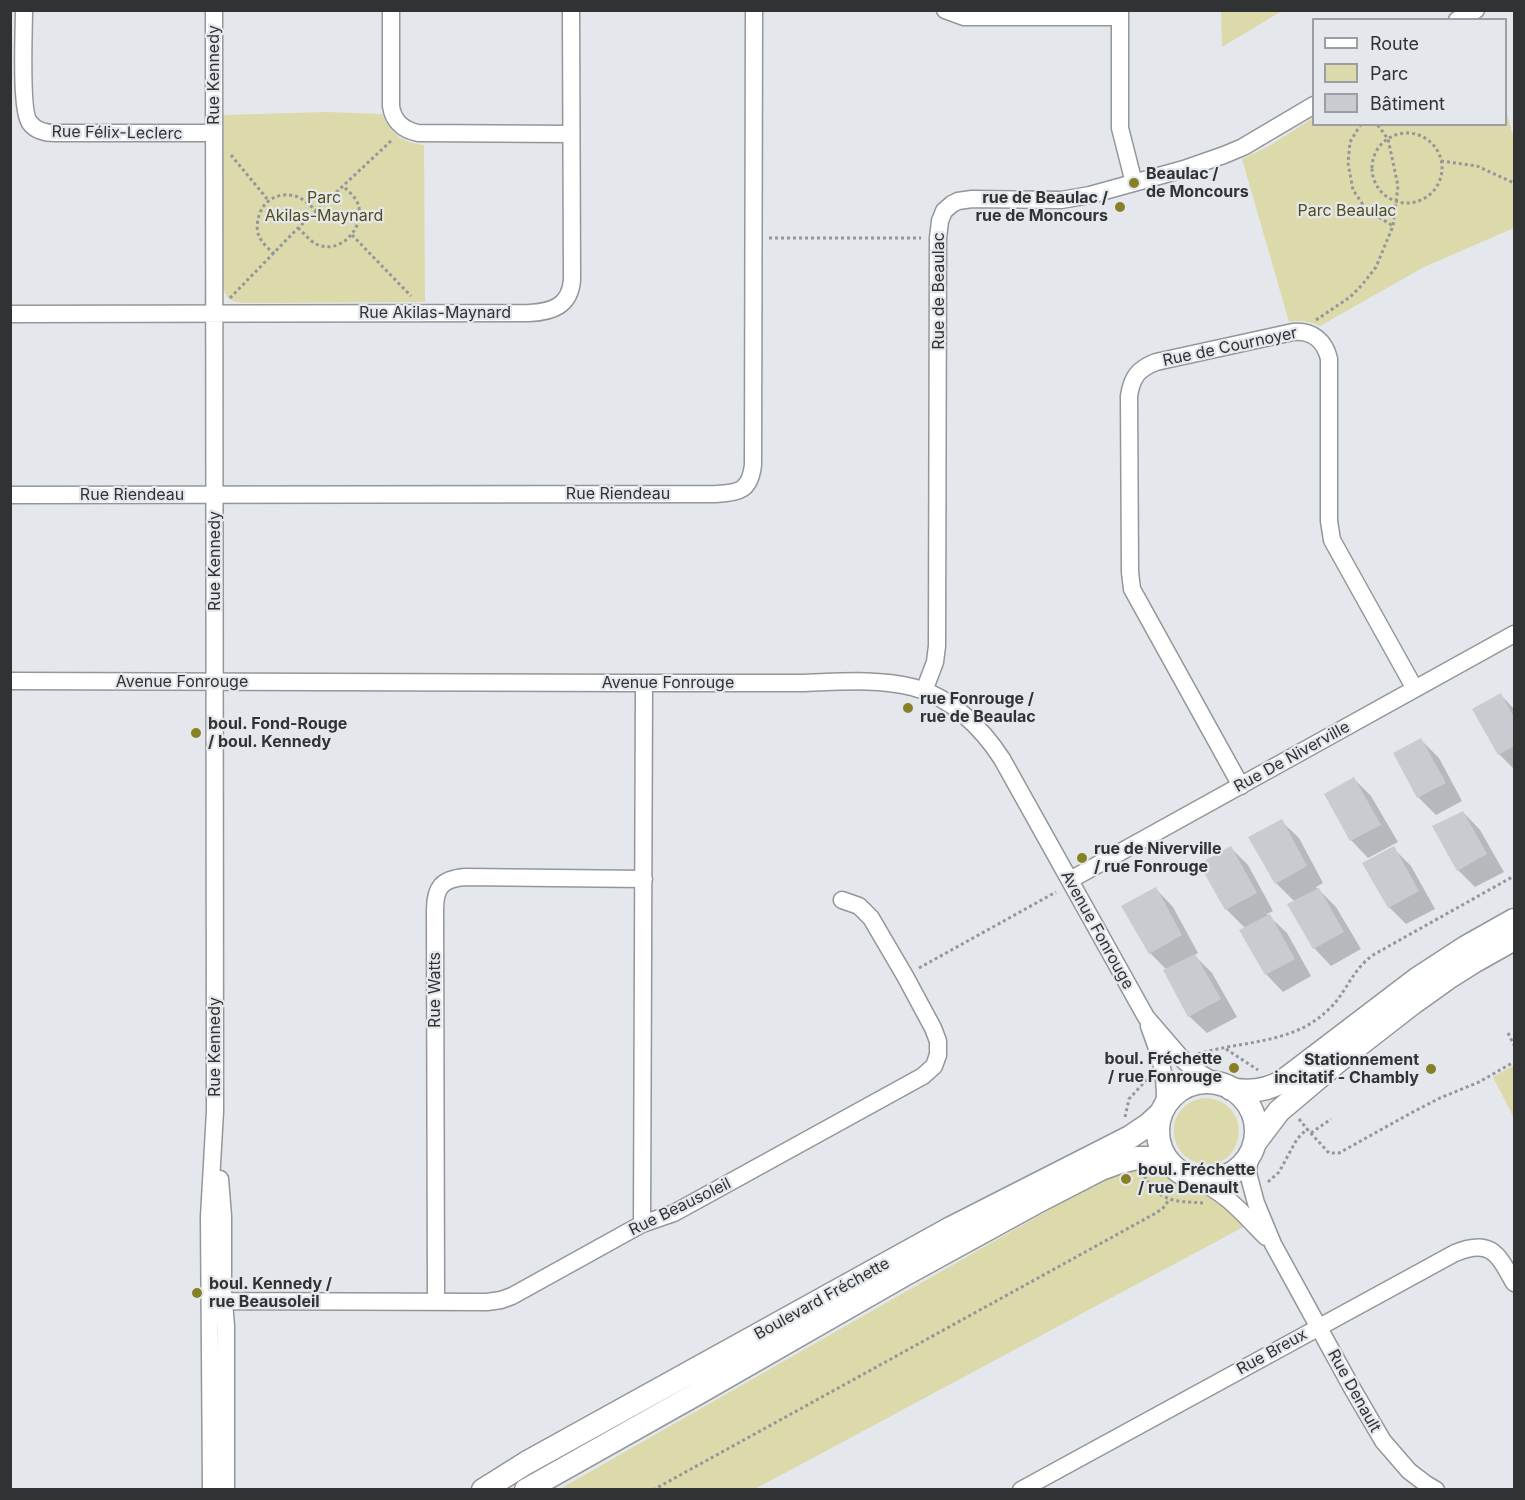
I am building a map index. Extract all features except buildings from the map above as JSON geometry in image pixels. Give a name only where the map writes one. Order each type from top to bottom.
[{"type":"main road","points":[[1515,920],[1466,947],[1417,979],[1283,1081],[1266,1089],[1251,1091],[1204,1081],[1189,1085],[1174,1094],[1162,1110],[1158,1121],[1157,1138],[1165,1157],[1182,1174],[1196,1180],[1216,1180],[1233,1174],[1246,1161],[1271,1120],[1320,1076],[1440,984],[1515,939]]},
{"type":"main road","points":[[1223,1085],[1240,1094],[1251,1110],[1256,1126],[1253,1148]]},
{"type":"main road","name":"Boulevard Fréchette","points":[[483,1490],[526,1463],[951,1228],[1130,1137],[1148,1125],[1162,1110]]},
{"type":"main road","name":"Boulevard Fréchette","points":[[526,1490],[922,1265],[1101,1169],[1137,1158],[1152,1158],[1172,1166]]},
{"type":"street","name":"Rue Félix-Leclerc","points":[[24,10],[24,102],[27,120],[33,127],[43,132],[56,134],[214,134]]},
{"type":"street","name":"Rue Kennedy","points":[[211,1490],[222,1216],[215,1111],[214,10]]},
{"type":"street","points":[[391,10],[391,106],[394,118],[405,128],[418,133],[571,134]]},
{"type":"street","name":"Rue Akilas-Maynard","points":[[10,314],[538,312],[556,307],[570,293],[573,280],[571,10]]},
{"type":"street","name":"Rue Riendeau","points":[[10,495],[716,494],[738,491],[750,480],[753,465],[754,10]]},
{"type":"street","points":[[945,10],[964,17],[1120,14],[1120,128],[1134,183]]},
{"type":"street","points":[[1462,18],[1476,10]]},
{"type":"street","name":"Rue de Beaulac","points":[[924,691],[935,662],[937,646],[938,238],[940,221],[944,212],[958,201],[1074,198],[1184,169],[1233,151],[1312,106]]},
{"type":"street","name":"Rue de Cournoyer","points":[[1241,786],[1132,589],[1129,396],[1132,382],[1138,372],[1149,365],[1300,331],[1318,338],[1326,348],[1329,359],[1329,522],[1332,540],[1415,689]]},
{"type":"street","name":"Rue De Niverville","points":[[1070,880],[1515,634]]},
{"type":"street","name":"Avenue Fonrouge","points":[[10,681],[863,682],[897,684],[924,691],[963,714],[987,737],[1002,759],[1146,1017]]},
{"type":"street","points":[[642,1224],[644,683]]},
{"type":"street","name":"Rue Watts","points":[[436,1300],[435,910],[438,890],[445,881],[465,877],[644,879]]},
{"type":"street","name":"Rue Beausoleil","points":[[217,1301],[436,1300],[488,1302],[501,1300],[642,1224],[674,1213],[916,1080],[934,1066],[939,1048],[936,1035],[871,918],[859,906],[842,900]]},
{"type":"street","points":[[1146,1017],[1192,1068],[1223,1085]]},
{"type":"street","points":[[1146,1017],[1163,1067],[1166,1087],[1162,1110]]},
{"type":"street","name":"Rue Denault","points":[[1253,1148],[1248,1170],[1250,1184],[1274,1244],[1383,1441],[1409,1471],[1436,1490]]},
{"type":"street","name":"Rue Denault","points":[[1196,1180],[1209,1185],[1227,1197],[1274,1244]]},
{"type":"street","name":"Rue Breux","points":[[1021,1490],[1455,1253],[1475,1247],[1488,1249],[1500,1257],[1515,1284]]},
{"type":"street","name":"Rue Kennedy","points":[[217,1301],[226,1326],[226,1490]]},
{"type":"path","points":[[1360,126],[1350,142],[1348,162],[1353,190],[1366,209],[1393,226]]},
{"type":"path","points":[[1300,331],[1350,297],[1362,285],[1376,267],[1393,226],[1398,186],[1388,139],[1378,126]]},
{"type":"path","points":[[215,314],[298,228],[405,128]]},
{"type":"path","points":[[214,134],[268,200]]},
{"type":"path","points":[[1401,134],[1420,136],[1428,140],[1435,147],[1441,161],[1439,183],[1434,191],[1418,202],[1409,204],[1387,198],[1380,192],[1372,175],[1373,156],[1378,148],[1388,139],[1401,134]]},
{"type":"path","points":[[1441,161],[1478,166],[1515,183]]},
{"type":"path","points":[[298,228],[315,244],[327,247],[337,245],[352,235],[359,218],[358,204],[343,186]]},
{"type":"path","points":[[274,254],[259,237],[258,229],[261,209],[268,200],[286,195],[296,196],[316,211]]},
{"type":"path","points":[[352,235],[428,313]]},
{"type":"path","points":[[753,238],[938,238]]},
{"type":"path","points":[[1190,1056],[1278,1038],[1302,1028],[1329,1010],[1356,971],[1373,955],[1515,876]]},
{"type":"path","points":[[915,970],[1056,892]]},
{"type":"path","points":[[1508,1033],[1515,1045]]},
{"type":"path","points":[[1224,1048],[1262,1073]]},
{"type":"path","points":[[1263,1184],[1279,1172],[1297,1139],[1307,1129],[1329,1153],[1339,1153],[1440,1098],[1479,1082],[1515,1062]]},
{"type":"path","points":[[1125,1120],[1129,1099],[1154,1074]]},
{"type":"path","points":[[1311,1133],[1331,1119]]},
{"type":"path","points":[[1141,1171],[1164,1198],[1210,1204]]},
{"type":"path","points":[[653,1490],[1156,1213],[1169,1200]]},
{"type":"green space","points":[[1221,10],[1282,11],[1222,47]]},
{"type":"green space","name":"Parc Akilas-Maynard","points":[[326,112],[382,114],[398,136],[424,145],[425,302],[246,303],[233,301],[225,294],[223,284],[223,115]]},
{"type":"green space","name":"Parc Beaulac","points":[[1507,114],[1514,139],[1514,228],[1424,267],[1320,326],[1304,321],[1289,322],[1242,159],[1269,146],[1312,119],[1312,126],[1507,126]]},
{"type":"green space","points":[[1514,1065],[1514,1118],[1493,1077]]},
{"type":"green space","points":[[1203,1098],[1219,1101],[1230,1108],[1239,1130],[1232,1153],[1223,1161],[1210,1164],[1196,1162],[1185,1156],[1174,1135],[1175,1123],[1180,1112],[1189,1103]]},
{"type":"green space","points":[[1157,1166],[1173,1181],[1212,1197],[1247,1225],[755,1489],[558,1490],[1112,1174]]},
{"type":"place","name":"Beaulac / de Moncours","points":[[1134,183]]},
{"type":"place","name":"rue de Beaulac / rue de Moncours","points":[[1120,207]]},
{"type":"place","name":"rue Fonrouge / rue de Beaulac","points":[[908,708]]},
{"type":"place","name":"boul. Fond-Rouge / boul. Kennedy","points":[[196,733]]},
{"type":"place","name":"rue de Niverville / rue Fonrouge","points":[[1082,858]]},
{"type":"place","name":"boul. Fréchette / rue Fonrouge","points":[[1234,1068]]},
{"type":"place","name":"Stationnement incitatif - Chambly","points":[[1431,1069]]},
{"type":"place","name":"boul. Fréchette / rue Denault","points":[[1126,1179]]},
{"type":"place","name":"boul. Kennedy / rue Beausoleil","points":[[197,1293]]}]
